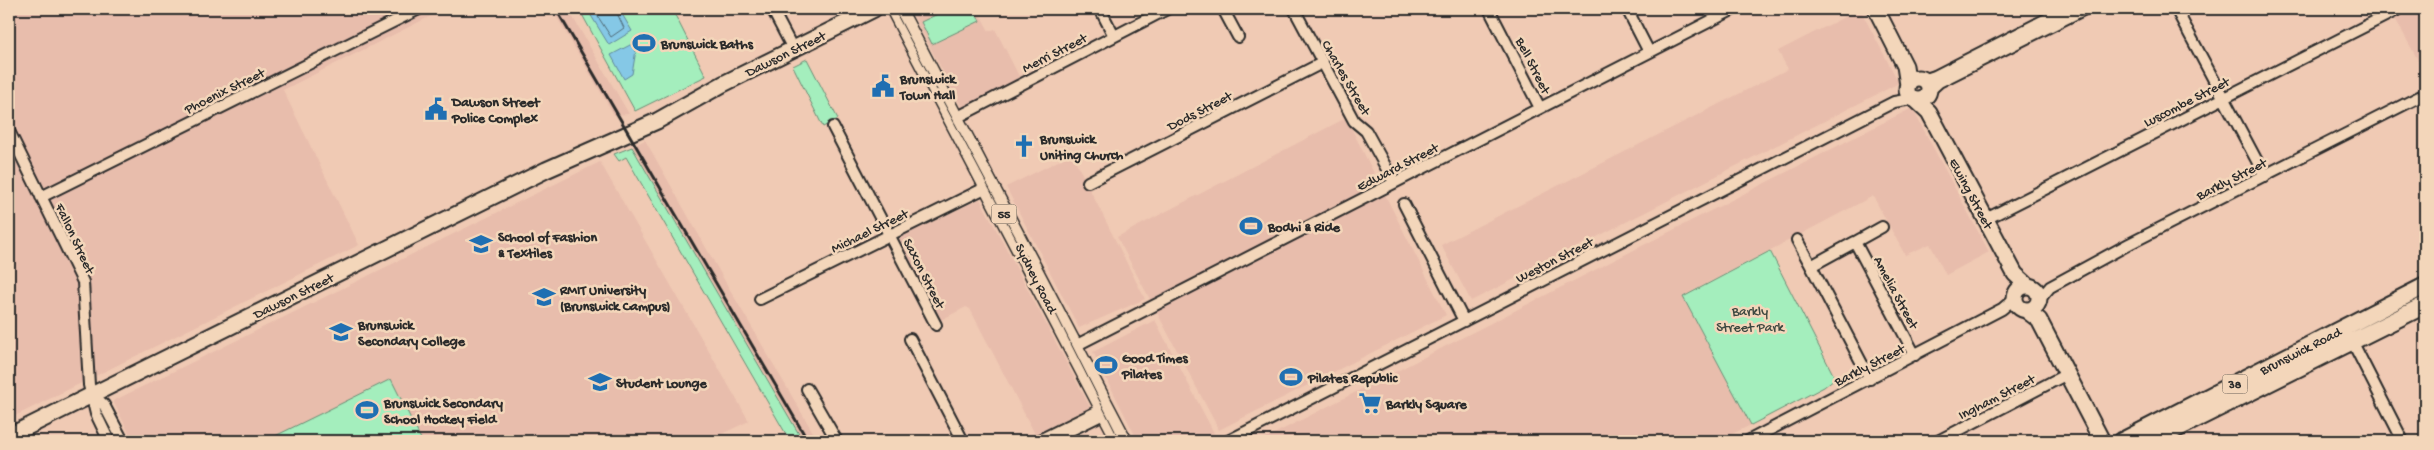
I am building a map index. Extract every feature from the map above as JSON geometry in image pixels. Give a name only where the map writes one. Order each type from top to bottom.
[{"type":"highway","name":"Sydney Road","points":[[896,9],[1122,441]]},
{"type":"main road","name":"Brunswick Road","points":[[2152,441],[2349,334],[2425,286]]},
{"type":"main road","name":"Brunswick Road","points":[[2122,441],[2349,334],[2425,305]]},
{"type":"street","name":"Phoenix Street","points":[[41,197],[419,9]]},
{"type":"street","points":[[772,9],[793,49]]},
{"type":"street","name":"Dawson Street","points":[[9,436],[578,155],[641,120],[723,84],[874,9]]},
{"type":"street","points":[[1100,9],[1114,36]]},
{"type":"street","name":"Merri Street","points":[[954,119],[1167,9]]},
{"type":"street","points":[[1223,9],[1238,37]]},
{"type":"street","name":"Charles Street","points":[[1294,9],[1354,121],[1366,131],[1394,182]]},
{"type":"street","name":"Bell Street","points":[[1489,9],[1540,108]]},
{"type":"street","points":[[1626,9],[1649,52]]},
{"type":"street","name":"Edward Street","points":[[1073,347],[1734,9]]},
{"type":"street","name":"Ewing Street","points":[[1876,9],[2027,298]]},
{"type":"street","name":"Weston Street","points":[[1228,441],[1918,89],[1939,82],[2039,27],[2066,9]]},
{"type":"street","name":"Weston Street","points":[[2039,27],[2085,9]]},
{"type":"street","points":[[2176,9],[2265,176]]},
{"type":"street","name":"Luscombe Street","points":[[1986,219],[2399,9]]},
{"type":"street","name":"Dods Street","points":[[1088,182],[1322,62]]},
{"type":"street","name":"Barkly Street","points":[[1748,441],[2002,309],[2050,287],[2129,244],[2425,94]]},
{"type":"street","name":"Saxon Street","points":[[833,127],[891,235],[936,325]]},
{"type":"street","name":"Fallon Street","points":[[9,131],[82,282],[88,380],[96,414],[109,441]]},
{"type":"street","name":"Michael Street","points":[[760,299],[989,186]]},
{"type":"street","points":[[1404,204],[1464,321]]},
{"type":"street","points":[[1811,266],[1882,227]]},
{"type":"street","points":[[1797,240],[1870,379]]},
{"type":"street","name":"Amelia Street","points":[[1855,242],[1915,355]]},
{"type":"street","points":[[2027,298],[2102,441]]},
{"type":"street","points":[[2349,334],[2403,441]]},
{"type":"street","points":[[910,339],[964,441]]},
{"type":"street","name":"Ingham Street","points":[[1938,441],[2068,374]]},
{"type":"street","points":[[807,389],[837,441]]},
{"type":"street","points":[[92,394],[106,408],[123,441]]},
{"type":"street","points":[[1043,441],[1106,410]]},
{"type":"shaded area","points":[[9,9],[445,9],[283,90],[359,245],[9,419]]},
{"type":"shaded area","points":[[552,9],[568,9],[629,114],[614,115]]},
{"type":"shaded area","points":[[910,9],[977,9],[989,31],[995,29],[1020,78],[962,108]]},
{"type":"shaded area","points":[[1860,9],[1899,83],[1471,301],[1441,245],[1788,69],[1778,51]]},
{"type":"shaded area","points":[[2390,9],[2425,9],[2425,73]]},
{"type":"shaded area","points":[[1912,108],[1989,252],[1946,275],[1930,244],[1905,255],[1873,196],[1683,296],[1751,425],[1717,441],[1260,441]]},
{"type":"shaded area","points":[[1346,118],[1446,315],[1219,430],[1117,237]]},
{"type":"shaded area","points":[[645,140],[818,441],[803,441],[690,248],[632,147]]},
{"type":"shaded area","points":[[1072,154],[1145,299],[1079,328],[1006,187]]},
{"type":"shaded area","name":"RMIT University (Brunswick Campus)","points":[[600,162],[749,421],[707,441],[133,441],[113,401]]},
{"type":"shaded area","points":[[980,199],[1090,407],[1035,434],[970,309],[966,307],[941,320],[897,239]]},
{"type":"shaded area","points":[[1155,320],[1214,433],[1198,441],[1138,441],[1093,352]]},
{"type":"green space","name":"Brunswick Baths","points":[[579,9],[672,9],[706,76],[635,111]]},
{"type":"green space","points":[[948,9],[974,9],[980,21],[932,44],[921,22]]},
{"type":"green space","points":[[807,59],[838,119],[823,127],[793,66]]},
{"type":"green space","points":[[632,147],[803,441],[790,441],[626,157],[619,161],[614,154]]},
{"type":"green space","name":"Barkly Street Park","points":[[1770,251],[1835,378],[1824,387],[1751,425],[1683,297]]},
{"type":"green space","name":"Brunswick Secondary School Hockey Field","points":[[391,379],[422,441],[265,441]]},
{"type":"water","points":[[587,9],[619,9],[632,31],[609,45]]},
{"type":"water","points":[[632,44],[636,50],[632,74],[624,79],[611,55]]},
{"type":"tram line","points":[[894,9],[1055,312],[1120,441]]},
{"type":"railway","points":[[556,9],[808,441]]},
{"type":"place","name":"Brunswick Baths","points":[[644,43]]},
{"type":"place","name":"Brunswick Town Hall","points":[[883,86]]},
{"type":"place","name":"Dawson Street Police Complex","points":[[436,109]]},
{"type":"place","name":"Brunswick Uniting Church","points":[[1024,146]]},
{"type":"place","name":"Bodhi & Ride","points":[[1251,226]]},
{"type":"place","name":"School of Fashion & Textiles","points":[[481,244]]},
{"type":"place","name":"RMIT University (Brunswick Campus)","points":[[544,297]]},
{"type":"place","name":"Brunswick Secondary College","points":[[341,332]]},
{"type":"place","name":"Good Times Pilates","points":[[1106,365]]},
{"type":"place","name":"Pilates Republic","points":[[1291,377]]},
{"type":"place","name":"Student Lounge","points":[[600,382]]},
{"type":"place","name":"Barkly Square","points":[[1370,403]]},
{"type":"place","name":"Brunswick Secondary School Hockey Field","points":[[367,410]]}]
